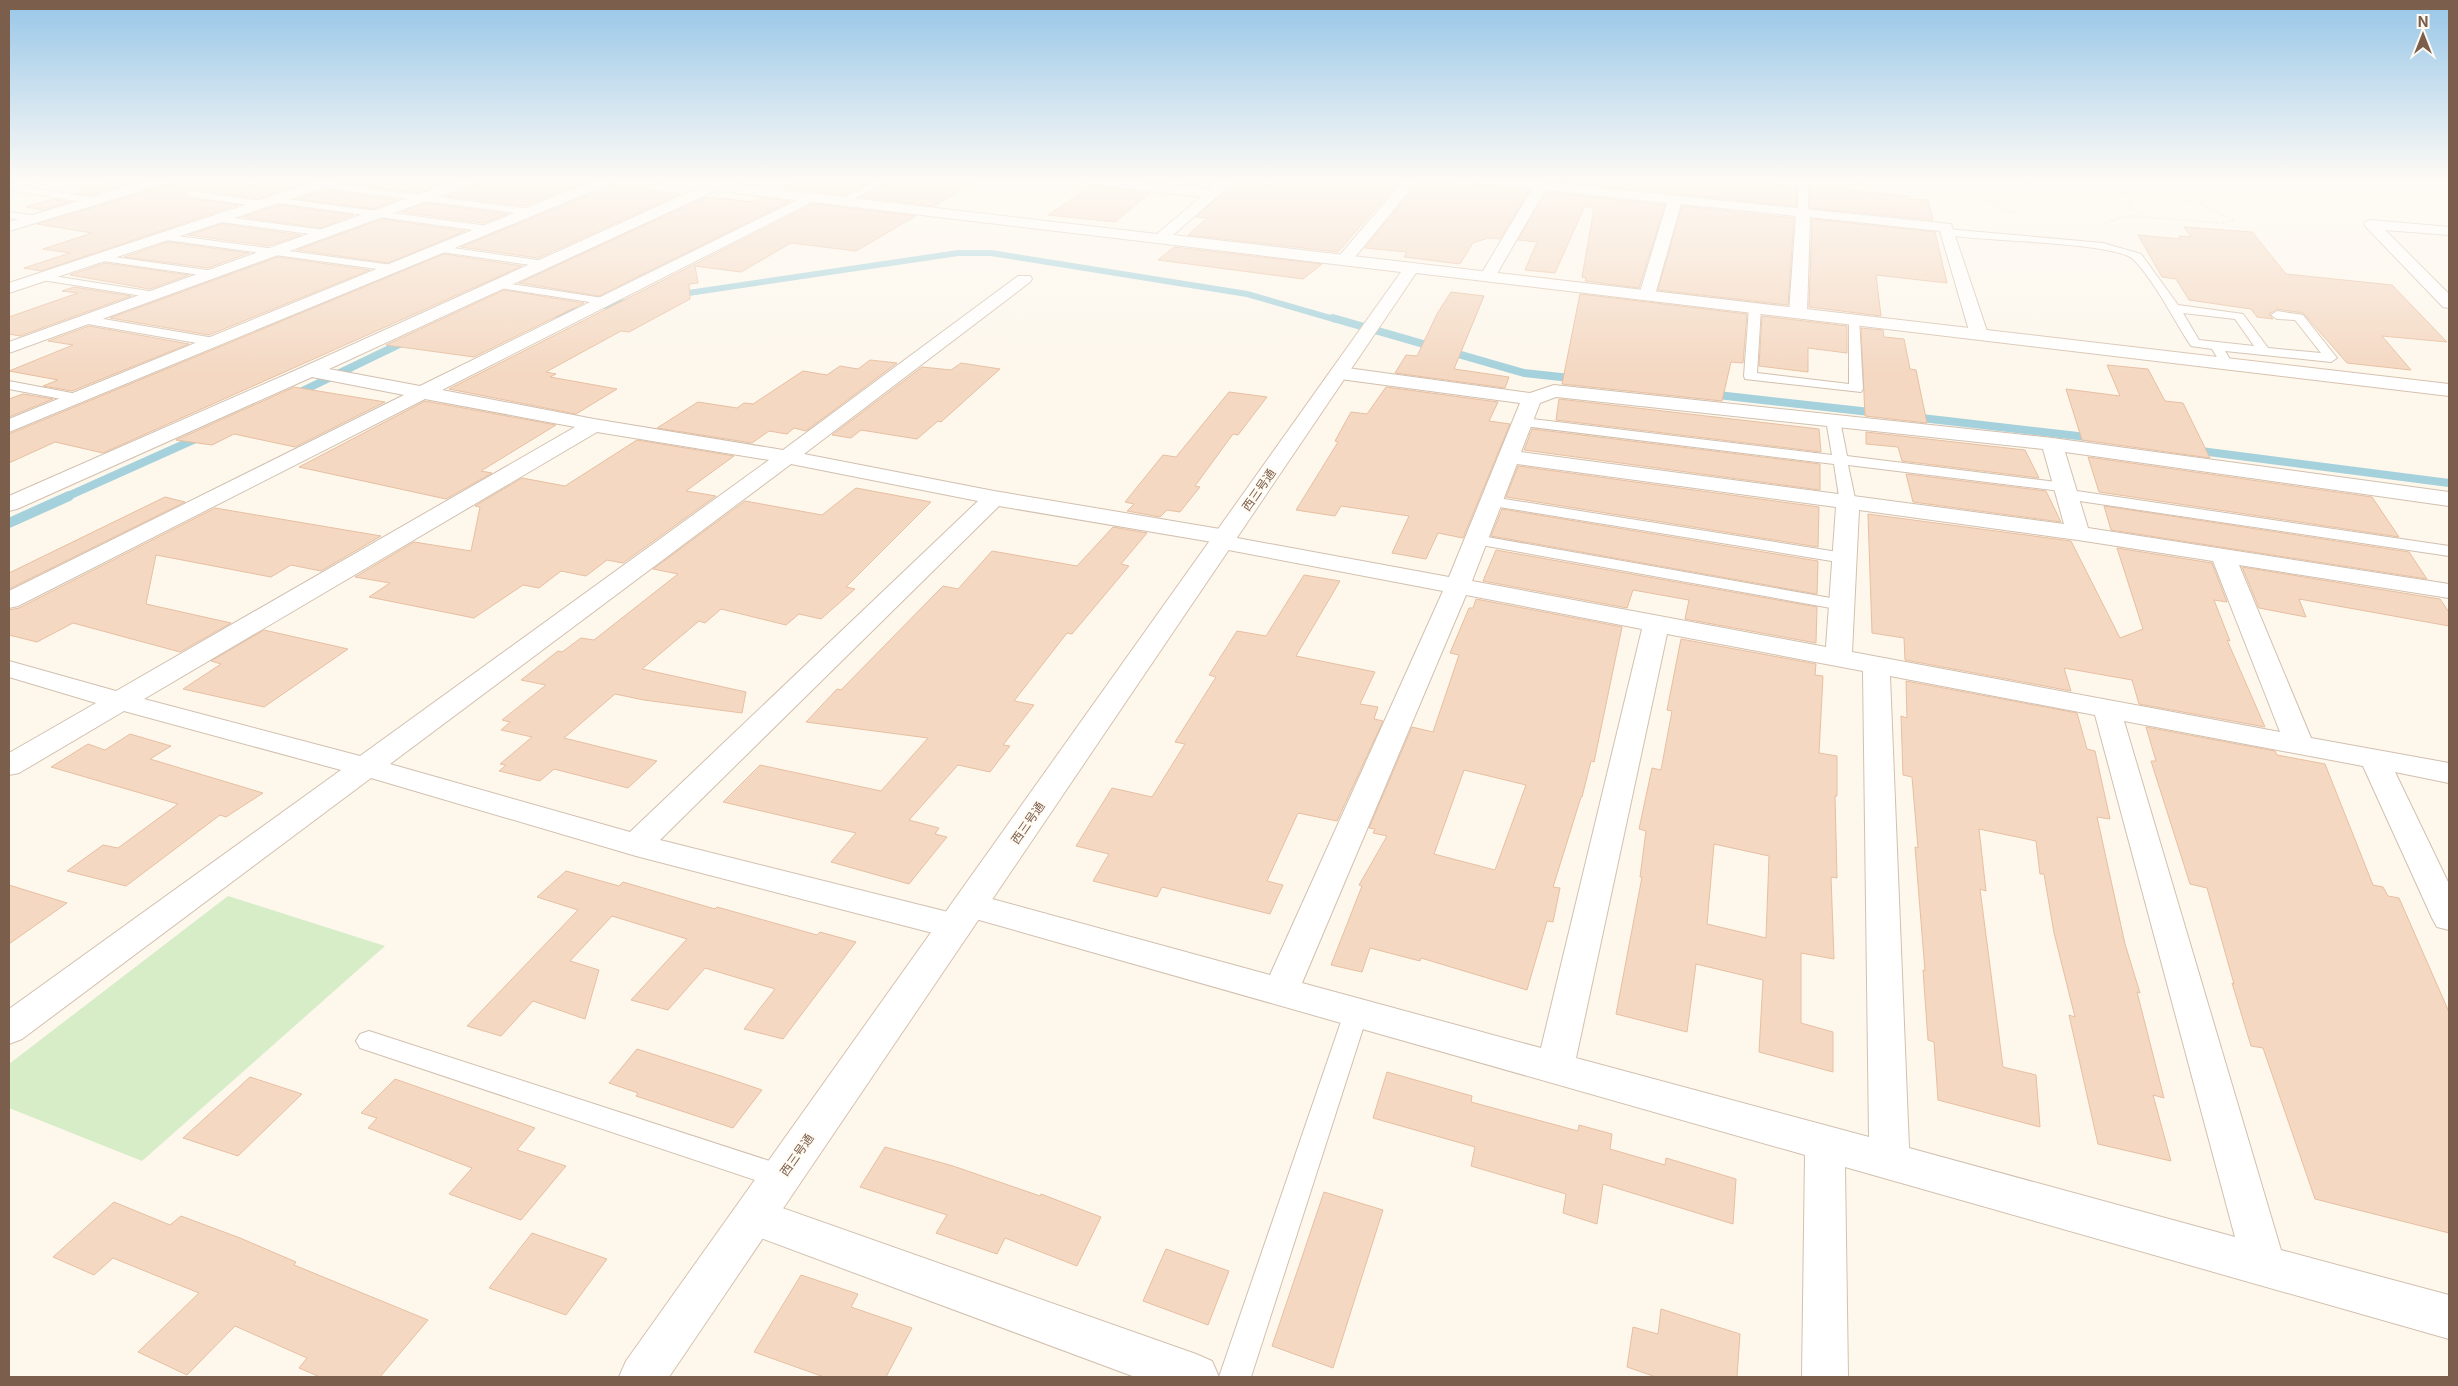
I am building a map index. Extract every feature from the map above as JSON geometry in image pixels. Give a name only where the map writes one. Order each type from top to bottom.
[{"type":"street","points":[[9,288],[140,245]]},
{"type":"street","points":[[11,346],[293,245]]},
{"type":"street","points":[[9,426],[450,245]]},
{"type":"street","points":[[9,504],[310,371],[588,245]]},
{"type":"street","points":[[9,601],[715,245]]},
{"type":"street","points":[[1220,245],[2449,390]]},
{"type":"street","points":[[1346,259],[1358,245]]},
{"type":"street","points":[[1488,276],[1506,245]]},
{"type":"street","points":[[1647,295],[1662,245]]},
{"type":"street","points":[[1798,313],[1801,245]]},
{"type":"street","points":[[1951,245],[1979,334]]},
{"type":"street","points":[[2391,245],[2449,303]]},
{"type":"street","name":"西三号通","points":[[642,1377],[1225,540],[1412,267]]},
{"type":"street","points":[[9,1028],[363,766],[787,457],[1024,280]]},
{"type":"street","points":[[310,371],[594,425],[787,457],[994,498],[1656,622],[1838,659],[2449,773]]},
{"type":"street","points":[[1340,373],[1532,399],[1554,391],[2052,444],[2449,499]]},
{"type":"street","points":[[1280,992],[1458,585],[1532,399]]},
{"type":"street","points":[[9,766],[594,425]]},
{"type":"street","points":[[2052,444],[2078,533]]},
{"type":"street","points":[[1510,457],[2078,533],[2449,591]]},
{"type":"street","points":[[636,845],[994,498]]},
{"type":"street","points":[[1838,659],[1848,503]]},
{"type":"street","points":[[2223,556],[2299,744]]},
{"type":"street","points":[[1555,1068],[1656,622]]},
{"type":"street","points":[[1876,666],[1889,1162]]},
{"type":"street","points":[[9,669],[119,701],[363,766],[636,845],[963,916],[1280,992],[2449,1317]]},
{"type":"street","points":[[2107,709],[2265,1267]]},
{"type":"street","points":[[2374,759],[2449,918]]},
{"type":"street","points":[[1825,1144],[1825,1377]]},
{"type":"street","points":[[754,1217],[1196,1377]]},
{"type":"lane","points":[[219,245],[392,268]]},
{"type":"lane","points":[[2081,245],[2106,247],[2137,256],[2174,308],[2195,343],[2331,358],[2299,317],[2277,315]]},
{"type":"lane","points":[[439,249],[544,264]]},
{"type":"lane","points":[[100,258],[214,274]]},
{"type":"lane","points":[[40,277],[156,295]]},
{"type":"lane","points":[[498,285],[603,301]]},
{"type":"lane","points":[[1755,308],[1750,376],[1856,389],[1855,320]]},
{"type":"lane","points":[[2174,308],[2239,316]]},
{"type":"lane","points":[[2254,312],[2235,311],[2289,372]]},
{"type":"lane","points":[[86,320],[214,342]]},
{"type":"lane","points":[[2216,346],[2227,364]]},
{"type":"lane","points":[[9,385],[77,398]]},
{"type":"lane","points":[[1833,420],[1848,503]]},
{"type":"lane","points":[[1523,422],[1841,459],[2065,491],[2449,550]]},
{"type":"lane","points":[[1492,502],[1844,558]]},
{"type":"lane","points":[[1476,540],[1842,605]]},
{"type":"lane","points":[[1235,1377],[1356,1013]]},
{"type":"lane","points":[[369,1041],[782,1177]]},
{"type":"green space","points":[[228,896],[385,946],[142,1161],[9,1108],[9,1064]]},
{"type":"building","points":[[56,245],[120,245],[41,271],[24,268],[70,253],[43,249]]},
{"type":"building","points":[[160,245],[188,245],[249,253],[208,268],[124,257]]},
{"type":"building","points":[[312,245],[432,245],[388,263],[297,250]]},
{"type":"building","points":[[467,245],[568,245],[538,258],[461,247]]},
{"type":"building","points":[[602,245],[702,245],[599,296],[519,283]]},
{"type":"building","points":[[733,245],[788,245],[741,272],[695,266],[698,283],[689,284],[690,299],[629,332],[621,331],[546,372],[556,374],[550,377],[617,389],[576,414],[449,389]]},
{"type":"building","points":[[805,245],[867,245],[856,251]]},
{"type":"building","points":[[1273,245],[1344,245],[1338,252]]},
{"type":"building","points":[[1368,245],[1472,245],[1460,264],[1404,257],[1407,252],[1365,248]]},
{"type":"building","points":[[1536,245],[1568,245],[1555,273],[1525,270]]},
{"type":"building","points":[[1588,245],[1653,245],[1639,288],[1585,281],[1586,278],[1582,277]]},
{"type":"building","points":[[1671,245],[1792,245],[1788,305],[1658,290]]},
{"type":"building","points":[[1811,245],[1938,245],[1947,283],[1876,275],[1881,316],[1809,307]]},
{"type":"building","points":[[2144,245],[2262,245],[2286,274],[2392,285],[2447,342],[2382,336],[2411,370],[2347,363],[2303,313],[2277,309],[2269,314],[2273,319],[2257,317],[2251,309],[2189,300],[2176,279],[2162,277]]},
{"type":"building","points":[[1174,247],[1322,264],[1303,279],[1158,260]]},
{"type":"building","points":[[444,254],[522,266],[103,453],[55,442],[9,463],[9,434]]},
{"type":"building","points":[[278,257],[370,270],[209,335],[110,318]]},
{"type":"building","points":[[105,263],[189,275],[150,289],[70,275]]},
{"type":"building","points":[[74,287],[131,296],[20,336],[9,334],[9,317],[78,293],[62,291]]},
{"type":"building","points":[[504,290],[584,303],[474,357],[386,345]]},
{"type":"building","points":[[1451,292],[1484,296],[1454,369],[1509,377],[1505,388],[1395,373],[1406,355],[1417,356],[1437,314]]},
{"type":"building","points":[[1580,294],[1747,314],[1743,363],[1731,362],[1722,401],[1562,384]]},
{"type":"building","points":[[1762,316],[1847,326],[1847,353],[1808,348],[1808,372],[1759,366]]},
{"type":"building","points":[[89,326],[189,344],[72,391],[43,386],[58,380],[9,371],[73,345],[48,341]]},
{"type":"building","points":[[1861,328],[1883,330],[1884,337],[1904,339],[1910,369],[1916,370],[1927,423],[1865,416]]},
{"type":"building","points":[[870,360],[897,363],[806,431],[794,428],[787,434],[769,431],[752,443],[657,428],[698,402],[737,408],[744,403],[753,404],[803,371],[827,375],[840,366],[858,369]]},
{"type":"building","points":[[961,363],[1000,369],[941,422],[938,421],[917,439],[861,430],[851,438],[832,435],[922,367],[951,370]]},
{"type":"building","points":[[2107,365],[2148,369],[2165,401],[2183,403],[2210,458],[2082,440],[2066,389],[2120,396]]},
{"type":"building","points":[[294,387],[385,402],[295,447],[234,434],[212,445],[176,440]]},
{"type":"building","points":[[1386,387],[1498,402],[1489,421],[1510,424],[1463,538],[1438,533],[1426,559],[1392,553],[1409,516],[1341,506],[1335,516],[1296,510],[1338,442],[1335,441],[1351,412],[1367,414]]},
{"type":"building","points":[[1229,392],[1267,397],[1238,435],[1233,434],[1195,486],[1200,487],[1180,512],[1167,510],[1160,517],[1127,511],[1134,504],[1125,502],[1163,455],[1176,457]]},
{"type":"building","points":[[23,394],[53,399],[9,417],[9,399]]},
{"type":"building","points":[[1559,399],[1819,429],[1821,452],[1556,420]]},
{"type":"building","points":[[425,401],[556,425],[481,471],[492,473],[446,499],[299,467]]},
{"type":"building","points":[[1532,429],[1820,464],[1820,490],[1524,450]]},
{"type":"building","points":[[1866,432],[2025,450],[2039,478],[1902,461],[1898,447],[1866,444]]},
{"type":"building","points":[[637,440],[734,456],[686,491],[716,496],[623,563],[607,560],[586,576],[561,571],[539,588],[523,585],[474,618],[369,597],[390,583],[355,577],[414,542],[471,551],[480,507],[475,506],[522,478],[565,486]]},
{"type":"building","points":[[2088,457],[2372,497],[2399,537],[2099,492]]},
{"type":"building","points":[[1518,466],[1819,507],[1818,547],[1506,497]]},
{"type":"building","points":[[1906,474],[2046,491],[2061,522],[1913,502]]},
{"type":"building","points":[[856,488],[931,502],[846,587],[855,589],[821,619],[799,614],[786,625],[721,609],[705,623],[699,621],[642,669],[746,692],[742,713],[644,700],[615,694],[564,738],[657,761],[628,788],[554,769],[540,781],[499,771],[506,765],[500,764],[532,737],[501,730],[510,722],[502,720],[546,685],[521,680],[558,651],[562,652],[581,638],[594,640],[678,574],[653,569],[745,501],[822,515]]},
{"type":"building","points":[[165,497],[185,502],[9,589],[9,573]]},
{"type":"building","points":[[2104,506],[2409,552],[2427,579],[2111,530]]},
{"type":"building","points":[[215,508],[381,536],[321,571],[291,565],[271,577],[156,555],[146,604],[231,623],[180,652],[73,623],[37,642],[9,635],[9,610],[19,608]]},
{"type":"building","points":[[1502,509],[1818,561],[1817,594],[1491,536]]},
{"type":"building","points":[[1868,514],[2071,541],[2120,638],[2143,629],[2117,548],[2212,563],[2227,602],[2214,600],[2230,641],[2227,640],[2265,727],[2139,704],[2132,680],[2064,668],[2071,691],[1905,660],[1904,638],[1872,633]]},
{"type":"building","points":[[1113,527],[1147,533],[1121,564],[1129,566],[1072,634],[1067,633],[1014,701],[1034,705],[1003,745],[1010,746],[990,772],[958,765],[909,820],[939,828],[935,834],[947,837],[909,884],[831,862],[856,833],[723,802],[760,765],[881,791],[928,738],[806,722],[837,689],[841,690],[943,586],[958,589],[992,551],[1077,566]]},
{"type":"building","points":[[1496,550],[1817,607],[1816,643],[1685,619],[1689,600],[1633,590],[1627,608],[1483,581]]},
{"type":"building","points":[[2242,567],[2440,599],[2449,612],[2449,626],[2299,599],[2306,617],[2259,608]]},
{"type":"building","points":[[1304,575],[1340,581],[1296,656],[1375,672],[1360,704],[1378,707],[1374,719],[1383,721],[1337,821],[1298,813],[1267,881],[1283,885],[1270,914],[1162,887],[1157,897],[1093,881],[1109,854],[1076,846],[1112,788],[1152,797],[1185,744],[1175,742],[1216,677],[1209,675],[1237,631],[1266,636]]},
{"type":"building","points":[[1476,599],[1622,627],[1594,762],[1591,761],[1582,797],[1553,887],[1560,888],[1553,922],[1547,921],[1527,990],[1421,958],[1420,961],[1370,948],[1362,972],[1331,965],[1362,886],[1359,885],[1387,836],[1373,833],[1375,829],[1369,828],[1412,727],[1433,732],[1459,655],[1450,653],[1469,608],[1473,608]],"holes":[[[1464,770],[1526,785],[1495,870],[1434,854]]]},
{"type":"building","points":[[264,630],[348,649],[264,707],[183,689],[221,664],[211,661]]},
{"type":"building","points":[[1681,639],[1816,664],[1815,675],[1823,676],[1819,753],[1837,756],[1837,796],[1835,796],[1837,878],[1831,877],[1834,959],[1801,953],[1801,1023],[1833,1032],[1833,1072],[1759,1052],[1763,980],[1696,964],[1687,1032],[1616,1014],[1642,877],[1640,877],[1646,831],[1639,829],[1652,768],[1661,770],[1672,711],[1667,710]],"holes":[[[1714,844],[1769,856],[1766,938],[1707,924]]]},
{"type":"building","points":[[1906,681],[2077,713],[2087,749],[2095,751],[2110,819],[2097,817],[2125,944],[2140,993],[2137,992],[2164,1098],[2153,1095],[2171,1161],[2098,1144],[2069,1015],[2075,1017],[2054,933],[2044,874],[2040,874],[2036,841],[1979,829],[1986,891],[1980,889],[2003,1067],[2036,1075],[2040,1127],[1938,1100],[1934,1042],[1928,1040],[1923,970],[1925,971],[1915,847],[1918,848],[1912,777],[1903,775],[1901,716],[1907,718]]},
{"type":"building","points":[[2146,727],[2275,751],[2277,755],[2325,764],[2373,885],[2383,887],[2388,896],[2399,898],[2449,1012],[2449,1233],[2315,1199],[2263,1048],[2251,1046],[2207,888],[2190,884],[2151,761],[2156,761]]},
{"type":"building","points":[[130,734],[171,746],[150,759],[263,793],[226,817],[220,815],[126,886],[67,871],[103,845],[118,848],[178,804],[51,767],[88,744],[105,750]]},
{"type":"building","points":[[566,871],[619,886],[623,882],[715,909],[717,907],[817,935],[820,932],[856,942],[783,1039],[744,1029],[775,989],[705,968],[668,1010],[631,1000],[687,939],[612,916],[570,961],[599,970],[585,1019],[533,1001],[501,1036],[467,1026],[578,910],[537,897]]},
{"type":"building","points":[[9,885],[67,903],[9,944]]},
{"type":"building","points":[[637,1049],[762,1090],[733,1128],[636,1096],[638,1093],[609,1083]]},
{"type":"building","points":[[1387,1072],[1472,1096],[1471,1102],[1578,1131],[1579,1125],[1612,1134],[1610,1149],[1665,1165],[1666,1158],[1736,1179],[1733,1224],[1603,1184],[1597,1224],[1563,1213],[1566,1194],[1471,1166],[1475,1147],[1373,1118]]},
{"type":"building","points":[[250,1077],[302,1094],[238,1156],[183,1138]]},
{"type":"building","points":[[395,1079],[535,1128],[517,1150],[566,1166],[521,1220],[449,1194],[472,1168],[368,1128],[377,1118],[361,1113]]},
{"type":"building","points":[[885,1147],[953,1166],[1040,1196],[1041,1194],[1101,1217],[1077,1266],[1005,1238],[997,1254],[936,1233],[947,1215],[860,1187]]},
{"type":"building","points":[[1324,1192],[1383,1210],[1333,1368],[1272,1346]]},
{"type":"building","points":[[114,1202],[170,1225],[181,1216],[240,1238],[296,1262],[294,1265],[428,1320],[380,1377],[320,1377],[299,1368],[307,1358],[235,1326],[187,1375],[138,1352],[199,1293],[113,1258],[94,1275],[53,1257]]},
{"type":"building","points":[[532,1233],[607,1259],[566,1315],[489,1288]]},
{"type":"building","points":[[1166,1249],[1229,1271],[1208,1325],[1143,1301]]},
{"type":"building","points":[[801,1275],[858,1294],[851,1307],[912,1328],[886,1377],[824,1377],[754,1352]]},
{"type":"building","points":[[1661,1309],[1740,1334],[1737,1377],[1656,1377],[1627,1367],[1633,1327],[1658,1334]]},
{"type":"waterway","points":[[675,295],[958,253],[991,253],[1247,294],[1337,320]]},
{"type":"waterway","points":[[547,316],[632,301]]},
{"type":"waterway","points":[[1333,318],[1524,373],[1579,379]]},
{"type":"waterway","points":[[294,395],[410,339]]},
{"type":"waterway","points":[[1709,394],[1879,413]]},
{"type":"waterway","points":[[1913,417],[2095,438]]},
{"type":"waterway","points":[[66,497],[202,436]]},
{"type":"waterway","points":[[2193,450],[2449,483]]},
{"type":"waterway","points":[[9,523],[69,496]]}]
